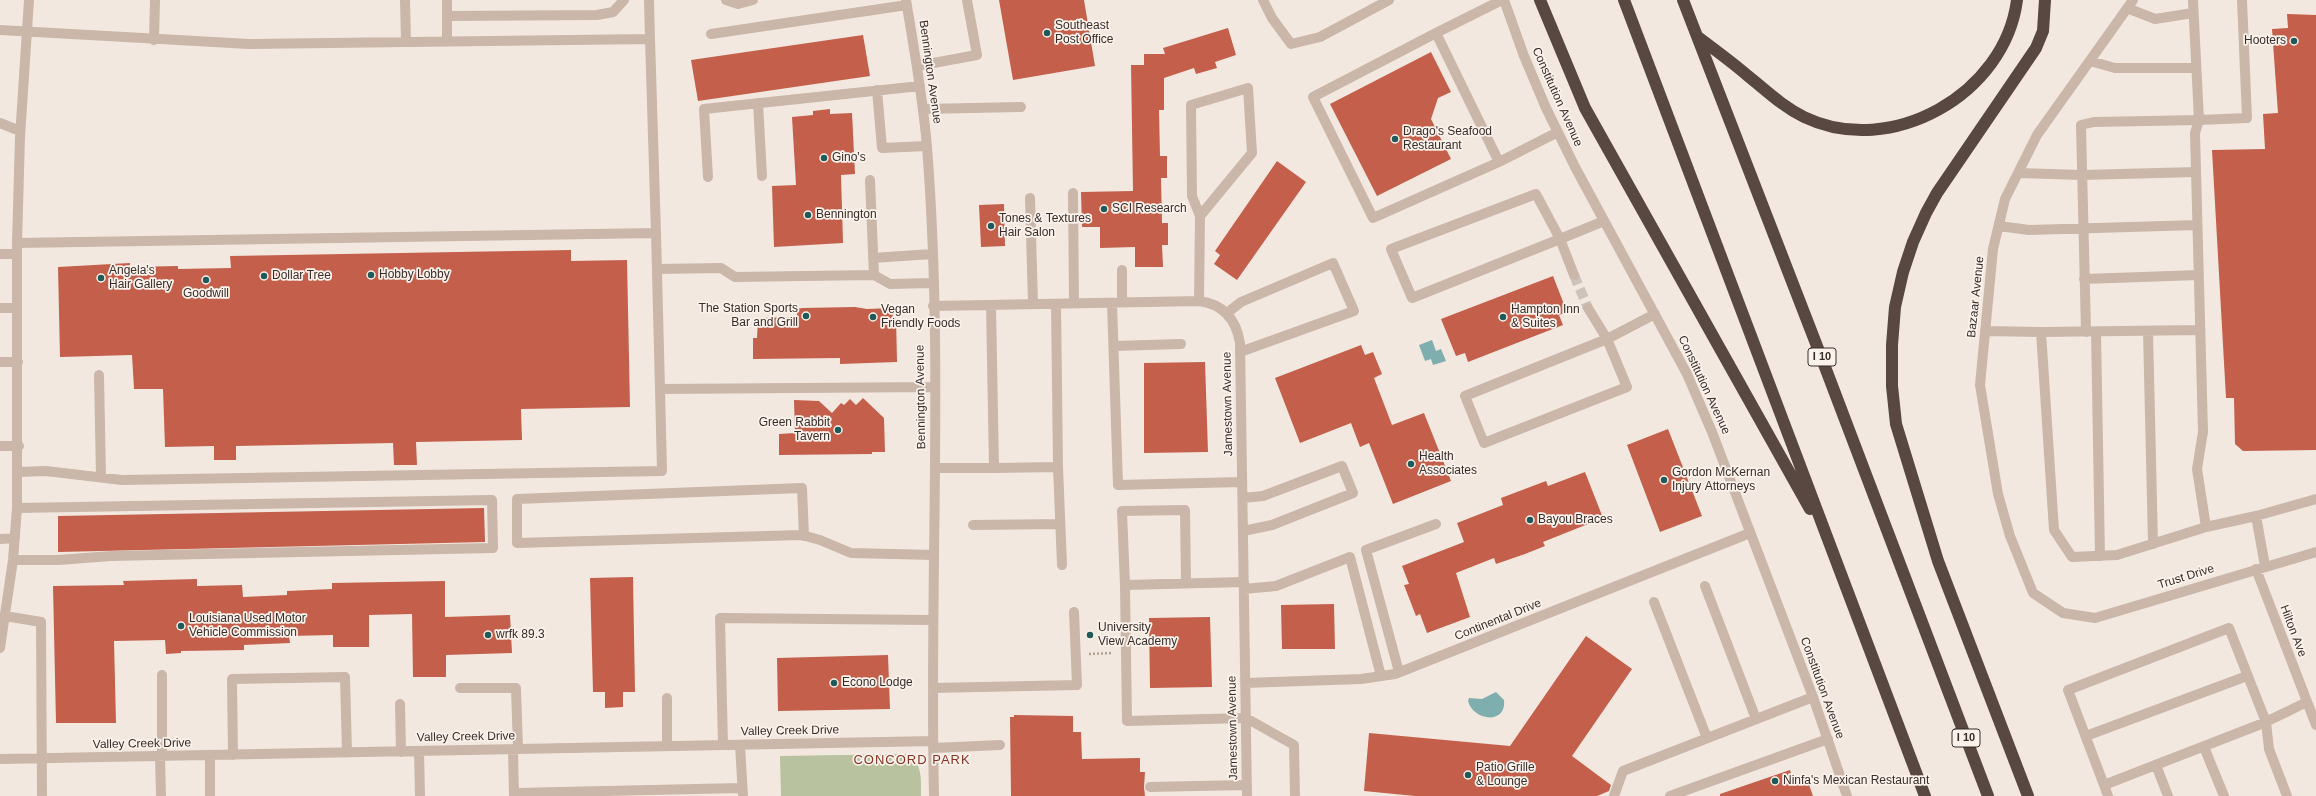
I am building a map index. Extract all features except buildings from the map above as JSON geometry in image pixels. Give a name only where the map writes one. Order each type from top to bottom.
[{"type":"highway","points":[[1540,0],[1585,108],[1829,543]]},
{"type":"highway","points":[[1624,0],[1925,796]]},
{"type":"highway","name":"I 10","points":[[1683,0],[1822,359],[1988,796]]},
{"type":"highway","points":[[1697,36],[1749,76],[1768,94],[1805,118],[1847,128],[1888,126],[1922,118],[1958,98],[1972,86],[1984,74],[2005,42],[2017,0]]},
{"type":"highway","points":[[2028,796],[1938,561],[1896,424],[1892,386],[1892,344],[1895,307],[1913,242],[1937,193],[2036,48],[2042,31],[2045,0]]},
{"type":"street","points":[[0,648],[13,560],[17,508],[19,446],[16,254],[20,131],[29,0]]},
{"type":"street","points":[[154,40],[155,0]]},
{"type":"street","points":[[405,0],[406,42]]},
{"type":"street","points":[[447,0],[448,42]]},
{"type":"street","points":[[447,16],[597,15],[613,12],[624,0]]},
{"type":"street","points":[[18,472],[46,471],[122,480],[662,471],[649,0]]},
{"type":"street","points":[[726,0],[738,4],[753,0]]},
{"type":"street","points":[[917,66],[976,55],[967,0]]},
{"type":"street","points":[[1263,0],[1272,18],[1291,44],[1320,37],[1389,0]]},
{"type":"street","points":[[1503,0],[1313,97],[1374,218],[1499,162],[1558,132]]},
{"type":"street","name":"Constitution Avenue","points":[[1503,0],[1524,56],[1558,132],[1604,221],[1687,374],[1712,432],[1813,697],[1847,796]]},
{"type":"street","points":[[2192,0],[2199,120],[2194,133],[2203,432],[2197,469],[2206,527]]},
{"type":"street","points":[[2100,556],[2091,332],[2084,280],[2082,228],[2082,125],[2094,122],[2247,118],[2242,0]]},
{"type":"street","points":[[711,34],[906,2]]},
{"type":"street","name":"Bennington Avenue","points":[[906,2],[920,86],[927,146],[932,254],[935,468],[932,620],[934,796]]},
{"type":"street","points":[[2130,4],[2155,19],[2193,13]]},
{"type":"street","name":"Bazaar Avenue","points":[[2063,613],[2033,593],[2010,536],[1998,494],[1980,386],[1993,248],[2005,199],[2037,135],[2130,4]]},
{"type":"street","points":[[0,30],[154,40],[249,44],[650,39]]},
{"type":"street","points":[[1436,33],[1499,162]]},
{"type":"street","points":[[2090,61],[2115,68],[2196,68]]},
{"type":"street","points":[[708,177],[704,109],[920,86]]},
{"type":"street","points":[[1199,301],[1200,216],[1192,196],[1191,105],[1248,88],[1252,153],[1200,216]]},
{"type":"street","points":[[877,90],[882,148],[927,146]]},
{"type":"street","points":[[758,103],[762,176]]},
{"type":"street","points":[[923,109],[1021,107]]},
{"type":"street","points":[[0,124],[20,131]]},
{"type":"street","points":[[2018,173],[2082,175],[2196,172]]},
{"type":"street","points":[[870,180],[874,275]]},
{"type":"street","points":[[1073,193],[1074,304]]},
{"type":"street","points":[[1574,275],[1560,239],[1536,194],[1391,249],[1412,298],[1560,239],[1604,221]]},
{"type":"street","points":[[1030,198],[1033,304]]},
{"type":"street","points":[[1999,226],[2030,230],[2197,225]]},
{"type":"street","points":[[17,243],[656,233]]},
{"type":"street","points":[[0,254],[16,254]]},
{"type":"street","points":[[873,258],[932,254]]},
{"type":"street","points":[[933,306],[1199,301],[1214,304],[1227,313],[1241,302],[1333,263],[1354,311],[1240,352]]},
{"type":"street","points":[[657,268],[721,268],[735,277],[874,275],[890,284],[932,283]]},
{"type":"street","points":[[1122,270],[1117,303],[1114,346],[1118,485],[1242,482]]},
{"type":"street","points":[[2084,280],[2199,275]]},
{"type":"street","points":[[1056,304],[1058,467],[1062,565]]},
{"type":"street","points":[[990,305],[994,468]]},
{"type":"street","points":[[0,308],[17,308]]},
{"type":"street","points":[[1588,308],[1607,339],[1627,387],[1484,443],[1465,396],[1607,339],[1655,314]]},
{"type":"street","name":"Jamestown Avenue","points":[[1227,313],[1236,326],[1240,352],[1247,796]]},
{"type":"street","points":[[1985,331],[2091,332],[2200,330]]},
{"type":"street","points":[[2148,331],[2153,544]]},
{"type":"street","points":[[2041,332],[2054,530],[2072,557],[2117,555],[2206,527],[2256,516],[2316,499]]},
{"type":"street","points":[[1114,346],[1181,344]]},
{"type":"street","points":[[0,362],[18,362]]},
{"type":"street","points":[[99,375],[100,477]]},
{"type":"street","points":[[660,389],[934,387]]},
{"type":"street","points":[[0,446],[19,446]]},
{"type":"street","points":[[1243,498],[1263,496],[1342,466],[1353,493],[1272,525],[1243,531]]},
{"type":"street","points":[[935,468],[1058,467]]},
{"type":"street","points":[[804,536],[802,488],[517,499],[518,543],[804,536],[820,540],[851,553],[934,555]]},
{"type":"street","points":[[13,560],[58,560],[110,556],[493,548],[492,500],[17,508]]},
{"type":"street","points":[[1186,584],[1184,510],[1122,511],[1125,585],[1127,721],[1246,718],[1294,745],[1295,796]]},
{"type":"street","name":"Hilton Ave","points":[[2256,516],[2260,568],[2316,725]]},
{"type":"street","points":[[973,525],[1060,524]]},
{"type":"street","points":[[1399,672],[1366,550],[1436,524]]},
{"type":"street","name":"Continental Drive","points":[[1245,683],[1361,679],[1399,672],[1750,533]]},
{"type":"street","points":[[0,539],[15,538]]},
{"type":"street","name":"Trust Drive","points":[[2063,613],[2095,618],[2316,552]]},
{"type":"street","points":[[1125,585],[1186,584],[1276,586],[1350,557],[1381,676]]},
{"type":"street","points":[[1705,586],[1756,719]]},
{"type":"street","points":[[1654,602],[1707,738]]},
{"type":"street","points":[[932,688],[1077,685],[1074,612]]},
{"type":"street","points":[[5,616],[41,622],[43,758],[42,796]]},
{"type":"street","points":[[723,745],[720,618],[932,620]]},
{"type":"street","points":[[2108,796],[2068,690],[2229,628],[2266,722],[2269,749],[2287,796]]},
{"type":"street","points":[[161,796],[162,674]]},
{"type":"street","points":[[2086,736],[2247,676]]},
{"type":"street","points":[[234,755],[232,679],[345,677],[347,753]]},
{"type":"street","points":[[460,688],[516,688],[514,795],[742,792],[740,745]]},
{"type":"street","points":[[1614,796],[1623,771],[1813,697]]},
{"type":"street","points":[[667,698],[667,746]]},
{"type":"street","points":[[2104,786],[2266,722],[2307,702]]},
{"type":"street","points":[[400,704],[401,752]]},
{"type":"street","points":[[1670,796],[1828,739]]},
{"type":"street","name":"Valley Creek Drive","points":[[0,759],[723,745],[1000,745]]},
{"type":"street","points":[[2204,747],[2224,796]]},
{"type":"street","points":[[419,751],[420,796]]},
{"type":"street","points":[[210,756],[210,796]]},
{"type":"street","points":[[2156,765],[2168,796]]},
{"type":"street","points":[[1150,787],[1247,785]]},
{"type":"green space","points":[[906,754],[916,761],[918,766],[921,778],[921,796],[781,796],[780,756]]},
{"type":"water","points":[[1432,340],[1436,351],[1441,349],[1446,361],[1433,365],[1431,359],[1425,361],[1419,345]]},
{"type":"water","points":[[1496,692],[1504,700],[1504,708],[1500,714],[1495,717],[1482,716],[1471,708],[1468,701],[1469,698],[1482,699]]},
{"type":"tunnel","points":[[1574,275],[1588,308]]},
{"type":"place","name":"Southeast Post Office","points":[[1047,33]]},
{"type":"place","name":"Hooters","points":[[2294,41]]},
{"type":"place","name":"Drago's Seafood Restaurant","points":[[1395,139]]},
{"type":"place","name":"Gino's","points":[[824,158]]},
{"type":"place","name":"SCI Research","points":[[1104,209]]},
{"type":"place","name":"Bennington","points":[[808,215]]},
{"type":"place","name":"Tones & Textures Hair Salon","points":[[991,226]]},
{"type":"place","name":"Hobby Lobby","points":[[371,275]]},
{"type":"place","name":"Dollar Tree","points":[[264,276]]},
{"type":"place","name":"Angela's Hair Gallery","points":[[101,278]]},
{"type":"place","name":"Goodwill","points":[[206,280]]},
{"type":"place","name":"The Station Sports Bar and Grill","points":[[806,316]]},
{"type":"place","name":"Vegan Friendly Foods","points":[[873,317]]},
{"type":"place","name":"Hampton Inn & Suites","points":[[1503,317]]},
{"type":"place","name":"Green Rabbit Tavern","points":[[838,430]]},
{"type":"place","name":"Health Associates","points":[[1411,464]]},
{"type":"place","name":"Gordon McKernan Injury Attorneys","points":[[1664,480]]},
{"type":"place","name":"Bayou Braces","points":[[1530,520]]},
{"type":"place","name":"Louisiana Used Motor Vehicle Commission","points":[[181,626]]},
{"type":"place","name":"wrfk 89.3","points":[[488,635]]},
{"type":"place","name":"University View Academy","points":[[1090,635]]},
{"type":"place","name":"Econo Lodge","points":[[834,683]]},
{"type":"place","name":"Patio Grille & Lounge","points":[[1468,775]]},
{"type":"place","name":"Ninfa's Mexican Restaurant","points":[[1775,781]]},
{"type":"district","name":"CONCORD PARK","points":[[912,760]]}]
